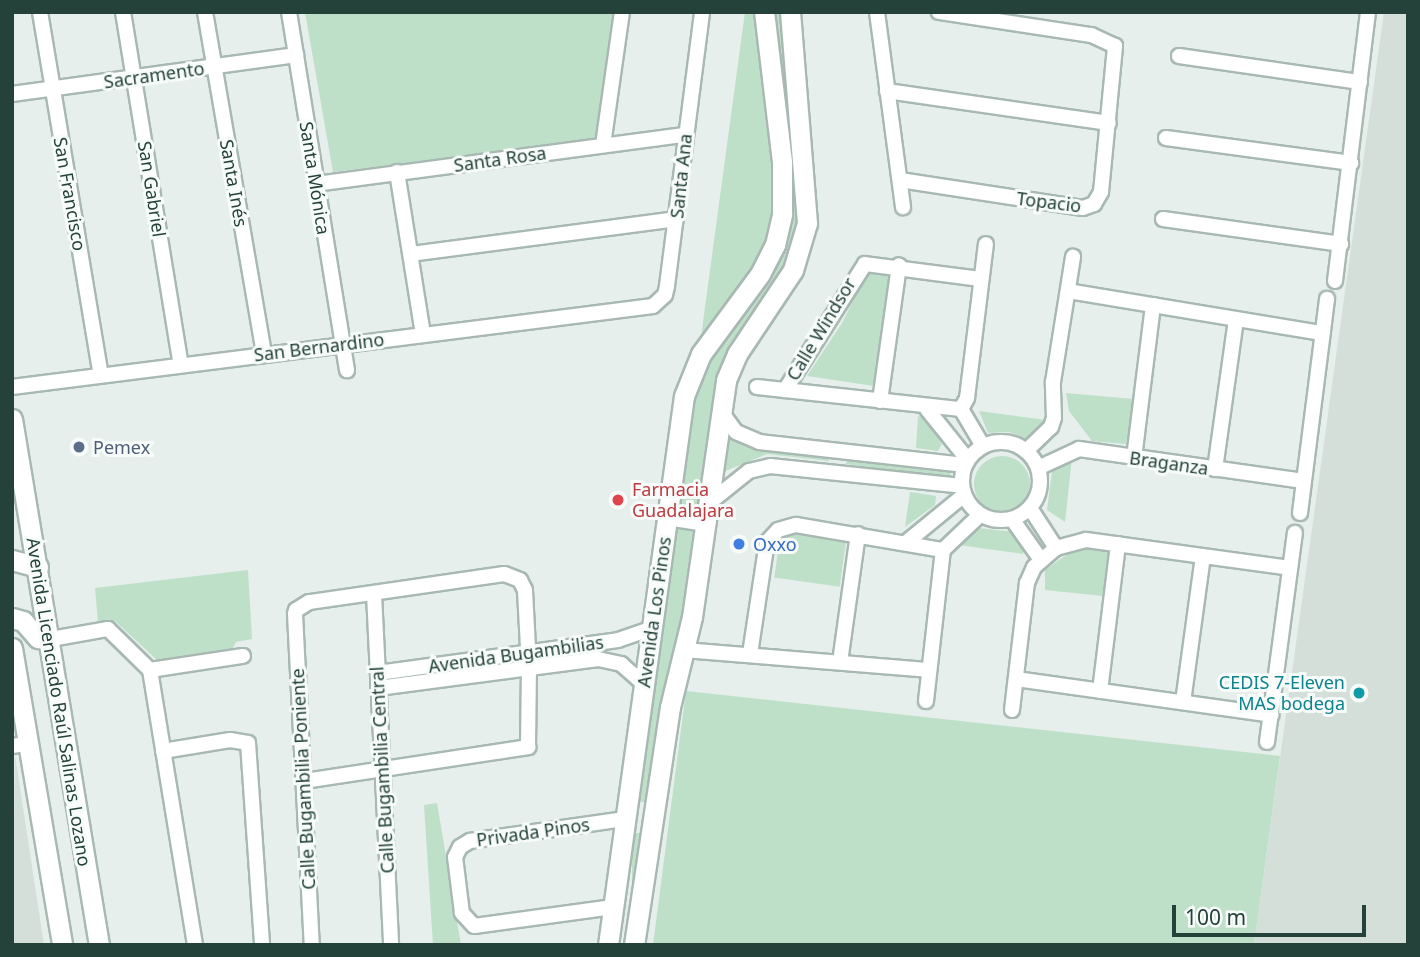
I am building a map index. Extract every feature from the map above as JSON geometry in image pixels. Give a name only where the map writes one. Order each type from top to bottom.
[{"type":"street","name":"San Francisco","points":[[40,12],[101,375]]},
{"type":"street","name":"San Gabriel","points":[[123,12],[181,365]]},
{"type":"street","name":"Santa Inés","points":[[205,12],[264,354]]},
{"type":"street","name":"Santa Mónica","points":[[289,12],[347,370]]},
{"type":"street","points":[[603,145],[622,12]]},
{"type":"street","name":"Santa Ana","points":[[626,311],[653,306],[665,295],[702,12]]},
{"type":"street","name":"Avenida Los Pinos","points":[[608,945],[684,396],[701,354],[760,274],[779,230],[783,174],[764,12]]},
{"type":"street","name":"Avenida Los Pinos","points":[[634,945],[670,707],[685,650],[708,512],[720,410],[732,364],[791,273],[807,223],[790,12]]},
{"type":"street","points":[[877,12],[903,208]]},
{"type":"street","name":"Topacio","points":[[900,180],[1089,207],[1101,192],[1117,54],[1111,41],[1091,35],[939,12]]},
{"type":"street","points":[[1335,281],[1368,12]]},
{"type":"street","name":"Sacramento","points":[[12,94],[296,55]]},
{"type":"street","points":[[1179,56],[1360,82]]},
{"type":"street","points":[[887,91],[1109,122]]},
{"type":"street","name":"Santa Rosa","points":[[316,184],[685,135]]},
{"type":"street","points":[[1166,138],[1351,163]]},
{"type":"street","points":[[397,172],[422,334]]},
{"type":"street","points":[[411,254],[676,219]]},
{"type":"street","points":[[1163,219],[1341,244]]},
{"type":"street","points":[[961,409],[967,398],[986,244]]},
{"type":"street","points":[[1026,451],[1051,427],[1073,257]]},
{"type":"street","name":"Calle Windsor","points":[[785,390],[858,269],[872,262],[981,279]]},
{"type":"street","points":[[880,401],[898,265]]},
{"type":"street","points":[[1068,291],[1323,333]]},
{"type":"street","points":[[1300,513],[1327,299]]},
{"type":"street","points":[[1133,458],[1153,305]]},
{"type":"street","name":"San Bernardino","points":[[12,387],[422,334],[626,311]]},
{"type":"street","points":[[1215,469],[1236,319]]},
{"type":"street","points":[[757,387],[927,409],[961,409]]},
{"type":"street","points":[[927,409],[966,463]]},
{"type":"street","points":[[961,409],[983,446]]},
{"type":"street","points":[[720,410],[747,438],[835,452],[966,463]]},
{"type":"street","name":"Avenida Licenciado Raúl Salinas Lozano","points":[[12,419],[51,639],[99,945]]},
{"type":"street","points":[[1005,442],[1026,451],[1038,468],[1041,483],[1030,509],[1012,519],[980,515],[963,491],[966,463],[983,446],[1005,442]]},
{"type":"street","name":"Braganza","points":[[1038,468],[1072,449],[1304,481]]},
{"type":"street","points":[[833,471],[835,452]]},
{"type":"street","points":[[667,515],[708,512],[738,478],[761,467],[833,471],[963,491]]},
{"type":"street","points":[[908,541],[963,491]]},
{"type":"street","points":[[1030,509],[1056,548]]},
{"type":"street","points":[[926,701],[943,550],[980,515]]},
{"type":"street","points":[[1012,519],[1041,560]]},
{"type":"street","points":[[750,654],[763,558],[772,534],[796,525],[908,541],[943,550]]},
{"type":"street","points":[[1267,741],[1296,533]]},
{"type":"street","points":[[840,662],[858,534]]},
{"type":"street","points":[[1012,710],[1027,583],[1041,560],[1056,548],[1086,540],[1290,568]]},
{"type":"street","points":[[1100,691],[1118,544]]},
{"type":"street","points":[[1183,702],[1203,556]]},
{"type":"street","points":[[12,560],[24,567],[38,567]]},
{"type":"street","points":[[304,781],[522,750],[530,741],[525,590],[520,580],[504,574],[374,594]]},
{"type":"street","name":"Calle Bugambilia Poniente","points":[[312,945],[295,614],[304,604],[374,594]]},
{"type":"street","name":"Calle Bugambilia Central","points":[[374,594],[391,945]]},
{"type":"street","points":[[12,618],[23,621],[38,638],[51,639],[109,629],[150,670],[195,945]]},
{"type":"street","name":"Avenida Bugambilias","points":[[378,681],[528,652],[618,640],[652,628]]},
{"type":"street","name":"Avenida Licenciado Raúl Salinas Lozano","points":[[12,648],[20,745],[62,945]]},
{"type":"street","points":[[685,650],[929,670]]},
{"type":"street","points":[[150,670],[243,656]]},
{"type":"street","name":"Avenida Bugambilias","points":[[378,681],[609,660],[628,668],[644,684]]},
{"type":"street","points":[[1016,678],[1271,715]]},
{"type":"street","points":[[163,751],[245,741],[249,748],[262,945]]},
{"type":"street","points":[[625,819],[654,815]]},
{"type":"street","name":"Privada Pinos","points":[[613,907],[474,926],[462,913],[455,857],[460,847],[470,841],[625,819]]},
{"type":"street","points":[[613,907],[640,903]]},
{"type":"shaded area","points":[[1384,12],[1408,12],[1408,945],[1254,945]]},
{"type":"shaded area","points":[[15,755],[44,945],[12,945]]},
{"type":"green space","points":[[305,12],[616,12],[597,139],[333,172]]},
{"type":"green space","points":[[745,12],[755,12],[777,197],[767,242],[757,261],[701,337]]},
{"type":"green space","points":[[773,12],[783,12],[804,208],[785,267],[718,372],[702,510],[676,507],[688,424],[701,384],[713,357],[777,264],[790,231],[795,204],[792,159]]},
{"type":"green space","points":[[869,269],[890,275],[874,386],[807,376],[842,323]]},
{"type":"green space","points":[[1066,393],[1134,399],[1126,444],[1092,441],[1069,411]]},
{"type":"green space","points":[[979,411],[1046,420],[1027,439],[1009,432],[988,433]]},
{"type":"green space","points":[[918,416],[925,418],[942,444],[938,451],[916,448]]},
{"type":"green space","points":[[730,427],[739,439],[829,454],[829,461],[767,454],[723,472]]},
{"type":"green space","points":[[1002,456],[1013,458],[1022,464],[1028,473],[1028,495],[1022,504],[1013,510],[1002,512],[991,510],[982,504],[976,495],[974,484],[976,473],[982,464],[991,458]]},
{"type":"green space","points":[[847,457],[951,472],[950,479],[846,464]]},
{"type":"green space","points":[[1072,458],[1065,522],[1047,510],[1052,472]]},
{"type":"green space","points":[[910,492],[936,496],[935,505],[905,527]]},
{"type":"green space","points":[[676,525],[698,527],[689,594],[660,701],[647,802],[636,802]]},
{"type":"green space","points":[[978,528],[1014,532],[1024,546],[1023,554],[959,545]]},
{"type":"green space","points":[[781,530],[846,539],[840,587],[774,578]]},
{"type":"green space","points":[[1080,545],[1109,549],[1103,596],[1045,590],[1045,570]]},
{"type":"green space","points":[[248,570],[252,639],[236,642],[232,650],[157,660],[115,621],[98,622],[95,588]]},
{"type":"green space","points":[[686,691],[1280,756],[1254,945],[653,945]]},
{"type":"green space","points":[[437,803],[461,945],[433,945],[424,805]]},
{"type":"green space","points":[[632,833],[642,833],[642,894],[632,894]]},
{"type":"place","name":"Pemex","points":[[79,447]]},
{"type":"place","name":"Farmacia Guadalajara","points":[[618,500]]},
{"type":"place","name":"Oxxo","points":[[739,544]]},
{"type":"place","name":"CEDIS 7-Eleven MAS bodega","points":[[1359,693]]}]
